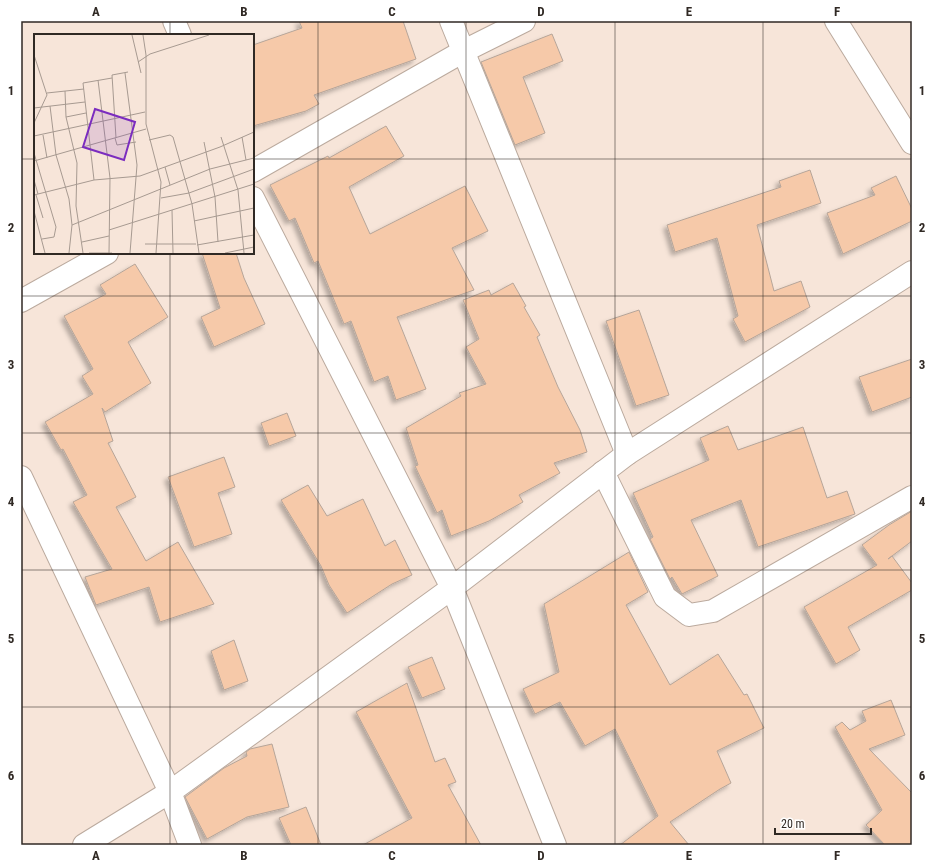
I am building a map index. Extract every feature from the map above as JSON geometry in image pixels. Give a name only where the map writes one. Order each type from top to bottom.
[{"type":"street","points":[[174,21],[180,34]]},
{"type":"street","points":[[451,21],[462,52],[627,454]]},
{"type":"street","points":[[254,170],[462,52],[524,21]]},
{"type":"street","points":[[836,21],[912,143]]},
{"type":"street","points":[[254,200],[452,588],[555,845]]},
{"type":"street","points":[[21,301],[105,254]]},
{"type":"street","points":[[84,845],[170,792],[452,588],[627,454],[912,272]]},
{"type":"street","points":[[603,472],[665,598],[689,615],[713,611],[912,497]]},
{"type":"street","points":[[21,477],[170,792],[190,845]]},
{"type":"building","points":[[299,21],[403,21],[416,59],[314,95],[319,104],[306,111],[254,126],[254,45],[302,28]]},
{"type":"building","points":[[552,34],[563,61],[523,77],[545,133],[515,145],[481,62]]},
{"type":"building","points":[[386,126],[404,156],[349,187],[370,234],[465,186],[488,231],[452,248],[474,290],[397,317],[426,389],[396,400],[388,376],[374,382],[351,321],[344,324],[318,261],[314,263],[295,218],[289,221],[270,185],[328,156],[329,158]]},
{"type":"building","points":[[810,170],[821,203],[757,225],[774,291],[801,281],[810,307],[745,342],[733,319],[738,316],[717,238],[675,252],[667,225],[781,187],[779,181]]},
{"type":"building","points":[[896,176],[912,209],[912,221],[843,254],[827,213],[875,195],[871,188]]},
{"type":"building","points":[[202,254],[236,254],[244,278],[265,324],[214,347],[201,317],[220,308]]},
{"type":"building","points":[[135,264],[168,317],[128,342],[151,383],[105,412],[102,408],[113,441],[108,443],[136,497],[116,507],[146,561],[178,542],[214,604],[160,622],[149,587],[96,605],[85,577],[112,569],[73,502],[87,495],[63,449],[61,450],[45,422],[93,394],[82,376],[93,369],[64,316],[106,294],[100,285]]},
{"type":"building","points":[[513,283],[526,306],[524,307],[540,335],[537,337],[558,387],[580,430],[587,452],[554,463],[560,473],[519,495],[523,502],[489,521],[451,536],[442,510],[437,513],[415,466],[418,465],[406,428],[461,396],[459,393],[486,384],[466,347],[479,339],[463,300],[489,290],[491,295]]},
{"type":"building","points":[[639,310],[669,395],[636,406],[606,321]]},
{"type":"building","points":[[912,359],[912,397],[872,412],[859,377]]},
{"type":"building","points":[[287,413],[296,436],[269,446],[261,423]]},
{"type":"building","points":[[728,426],[738,450],[803,427],[827,498],[847,491],[855,514],[758,547],[741,500],[691,520],[718,576],[682,594],[672,577],[670,579],[650,539],[653,537],[633,493],[709,460],[700,438]]},
{"type":"building","points":[[224,457],[235,487],[218,493],[232,534],[194,547],[168,477]]},
{"type":"building","points":[[308,485],[327,516],[363,499],[385,546],[395,540],[412,575],[392,584],[347,613],[329,585],[321,566],[281,500]]},
{"type":"building","points":[[912,511],[912,541],[892,556],[912,583],[912,590],[848,627],[860,650],[836,664],[804,607],[877,565],[862,545],[889,525]]},
{"type":"building","points":[[629,552],[648,592],[626,605],[670,685],[718,654],[744,695],[747,694],[764,728],[717,751],[731,783],[670,822],[689,845],[620,845],[658,816],[615,729],[585,746],[560,702],[535,714],[523,689],[559,672],[544,604]]},
{"type":"building","points":[[234,640],[248,681],[224,690],[211,651]]},
{"type":"building","points":[[432,657],[445,689],[422,698],[408,667]]},
{"type":"building","points":[[407,683],[435,762],[445,758],[456,782],[448,785],[481,845],[363,845],[412,818],[356,712]]},
{"type":"building","points":[[891,700],[905,735],[869,749],[912,793],[912,845],[885,845],[866,825],[882,810],[835,727],[842,722],[850,730],[866,721],[862,711]]},
{"type":"building","points":[[272,744],[289,807],[247,817],[207,839],[185,797],[224,768],[247,756],[246,752],[250,749]]},
{"type":"building","points":[[306,807],[321,845],[291,845],[279,818]]}]
